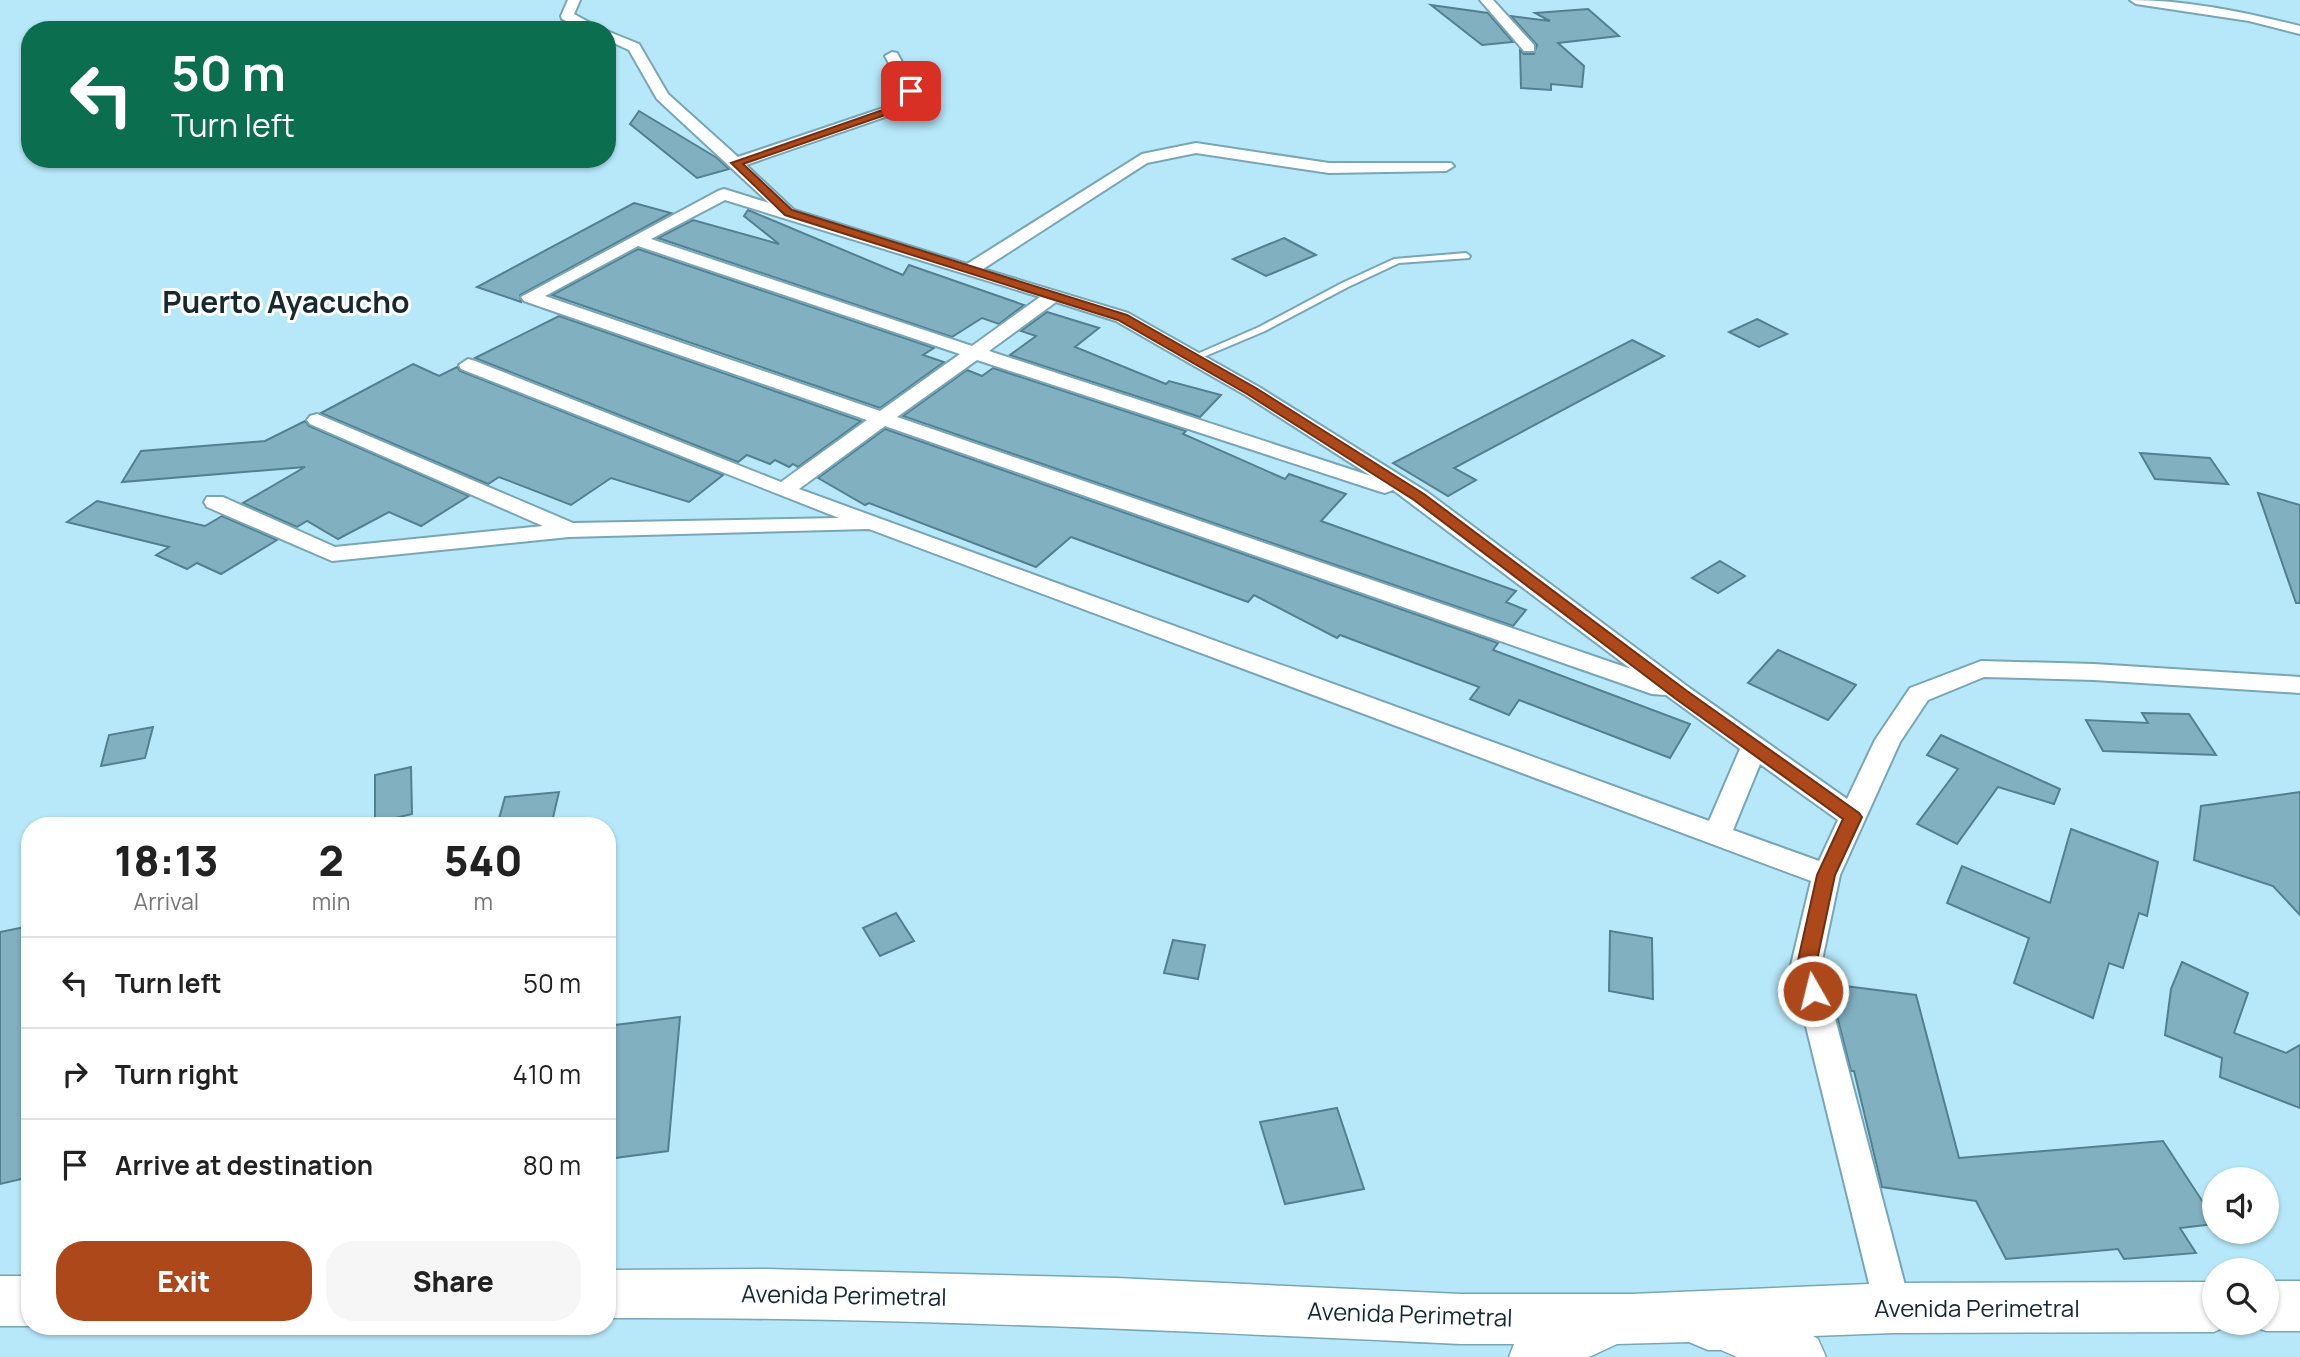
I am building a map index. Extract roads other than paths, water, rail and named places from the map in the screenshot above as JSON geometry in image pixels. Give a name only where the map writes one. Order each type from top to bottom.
[{"type":"main road","name":"Avenida Perimetral","points":[[616,1294],[765,1293],[1116,1303],[1461,1319],[1631,1319],[1893,1308],[2202,1307]]},
{"type":"main road","points":[[0,1301],[21,1300]]},
{"type":"main road","points":[[2279,1307],[2300,1306]]},
{"type":"main road","points":[[1535,1357],[1556,1341],[1631,1319],[1721,1325],[1800,1357]]},
{"type":"street","points":[[574,0],[567,16],[578,21]]},
{"type":"street","points":[[1486,0],[1529,48]]},
{"type":"street","points":[[2136,0],[2250,17],[2300,30]]},
{"type":"street","points":[[616,39],[634,47],[662,96],[789,212]]},
{"type":"street","points":[[736,163],[900,107],[911,91],[892,55]]},
{"type":"street","points":[[971,269],[1142,159],[1166,153],[1196,148],[1329,168],[1446,166]]},
{"type":"street","points":[[1682,695],[530,297],[724,194],[1122,317],[1252,391],[1419,497],[1682,695],[1853,817]]},
{"type":"street","points":[[636,240],[1185,424],[1419,497]]},
{"type":"street","points":[[783,489],[1055,295]]},
{"type":"street","points":[[468,365],[783,489],[1826,875]]},
{"type":"street","points":[[317,420],[569,530]]},
{"type":"street","points":[[215,502],[332,554],[569,530],[878,524]]},
{"type":"street","points":[[1893,1308],[1806,965],[1826,875],[1888,740],[1919,694],[1981,669],[2094,672],[2300,685]]},
{"type":"street","points":[[1717,835],[1754,747]]},
{"type":"lane","points":[[1194,358],[1262,328],[1397,261],[1466,256]]},
{"type":"district","name":"Puerto Ayacucho","points":[[286,303]]}]
